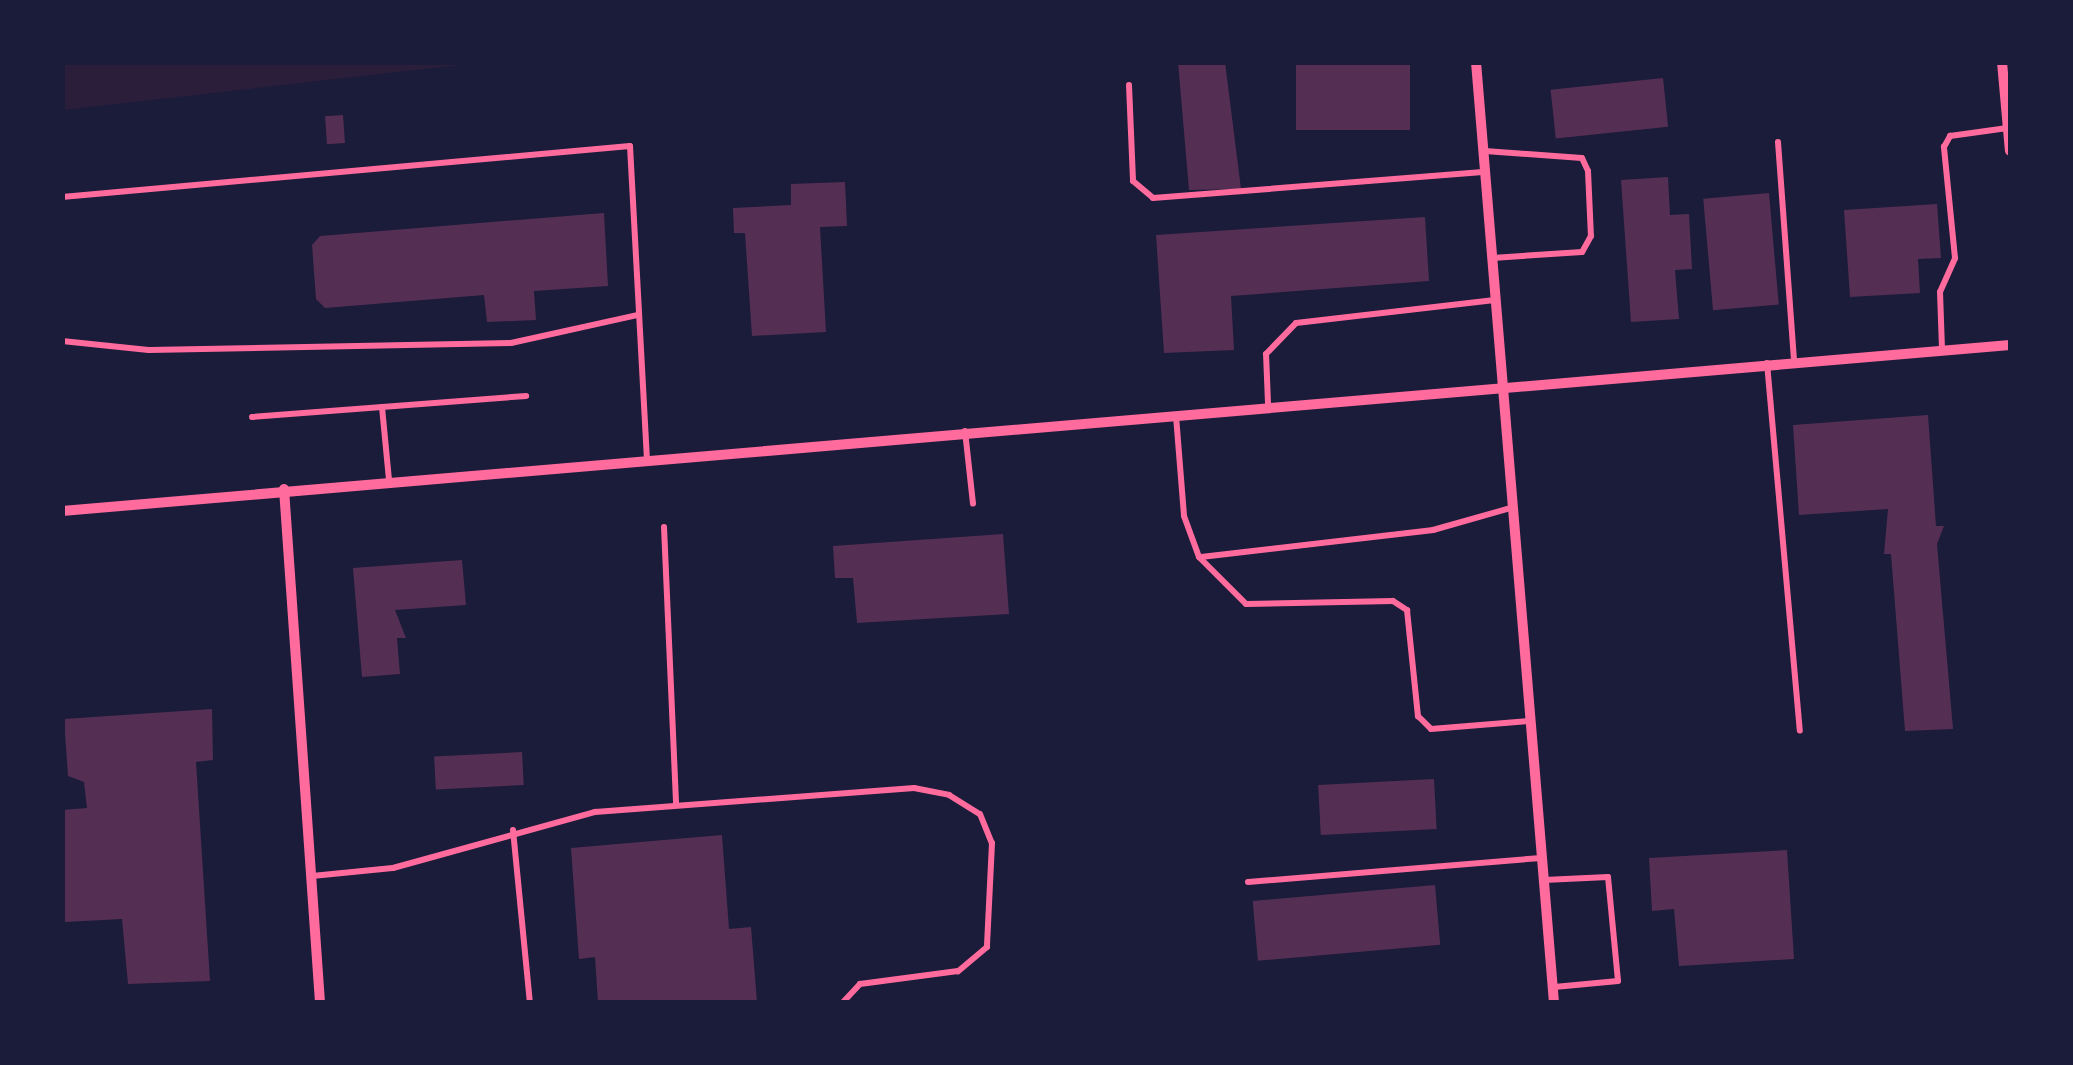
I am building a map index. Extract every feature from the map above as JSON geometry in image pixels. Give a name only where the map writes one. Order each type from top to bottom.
[{"type":"street","points":[[1476,62],[1554,1002]]},
{"type":"street","points":[[2002,62],[2010,151]]},
{"type":"street","points":[[62,510],[1500,383],[2010,345]]},
{"type":"street","points":[[284,489],[320,1002]]},
{"type":"lane","points":[[1128,85],[1133,181],[1152,198],[1487,172]]},
{"type":"lane","points":[[1942,349],[1940,292],[1955,258],[1944,147],[1950,136],[2008,128]]},
{"type":"lane","points":[[1778,142],[1794,360]]},
{"type":"lane","points":[[62,197],[630,146],[647,457]]},
{"type":"lane","points":[[1485,151],[1582,158],[1588,171],[1591,236],[1582,252],[1492,258]]},
{"type":"lane","points":[[1268,403],[1266,354],[1296,323],[1495,300]]},
{"type":"lane","points":[[62,341],[149,350],[510,343],[637,315]]},
{"type":"lane","points":[[1767,362],[1800,730]]},
{"type":"lane","points":[[252,417],[526,396]]},
{"type":"lane","points":[[382,407],[389,480]]},
{"type":"lane","points":[[1175,411],[1184,516],[1200,558],[1246,604],[1393,600],[1407,610],[1418,716],[1431,729],[1529,721]]},
{"type":"lane","points":[[964,430],[973,504]]},
{"type":"lane","points":[[1200,558],[1433,530],[1511,508]]},
{"type":"lane","points":[[664,527],[676,803]]},
{"type":"lane","points":[[311,876],[393,868],[514,830],[676,803],[914,788],[980,814],[994,876],[987,947],[958,971],[860,984],[842,1002]]},
{"type":"lane","points":[[514,830],[530,1002]]},
{"type":"lane","points":[[1248,882],[1541,858]]},
{"type":"lane","points":[[1543,880],[1608,877],[1618,981],[1552,987]]},
{"type":"shaded area","points":[[63,62],[478,62],[478,63],[63,110]]},
{"type":"building","points":[[1178,62],[1225,62],[1241,189],[1189,190]]},
{"type":"building","points":[[1296,62],[1410,62],[1410,130],[1296,130]]},
{"type":"building","points":[[1663,78],[1668,127],[1556,139],[1551,90]]},
{"type":"building","points":[[343,115],[345,143],[327,144],[325,116]]},
{"type":"building","points":[[1668,177],[1670,215],[1689,214],[1692,269],[1675,270],[1679,319],[1631,322],[1621,180]]},
{"type":"building","points":[[845,182],[847,226],[820,227],[826,332],[752,336],[745,233],[734,233],[733,208],[791,205],[791,184]]},
{"type":"building","points":[[1769,193],[1779,305],[1713,310],[1703,199]]},
{"type":"building","points":[[1937,204],[1941,258],[1918,259],[1920,293],[1850,297],[1844,210]]},
{"type":"building","points":[[604,213],[608,286],[534,291],[536,320],[487,322],[484,295],[325,308],[316,299],[312,245],[320,236]]},
{"type":"building","points":[[1425,217],[1429,281],[1231,296],[1234,350],[1164,353],[1156,235]]},
{"type":"building","points":[[1928,415],[1936,526],[1944,526],[1937,544],[1953,729],[1905,731],[1891,554],[1884,554],[1888,509],[1799,515],[1793,425]]},
{"type":"building","points":[[1003,534],[1009,614],[857,623],[853,578],[835,578],[833,546]]},
{"type":"building","points":[[462,560],[466,605],[395,610],[406,638],[397,638],[400,674],[362,677],[353,568]]},
{"type":"building","points":[[212,709],[213,760],[196,762],[210,981],[128,984],[122,919],[65,922],[62,810],[87,808],[84,782],[68,776],[64,719]]},
{"type":"building","points":[[522,752],[524,785],[436,790],[434,757]]},
{"type":"building","points":[[1434,779],[1437,829],[1321,835],[1318,785]]},
{"type":"building","points":[[722,835],[729,929],[751,927],[757,1002],[598,1002],[595,957],[579,959],[571,848]]},
{"type":"building","points":[[1787,850],[1794,959],[1679,966],[1674,909],[1652,911],[1649,858]]},
{"type":"building","points":[[1435,885],[1440,945],[1258,961],[1253,901]]}]
